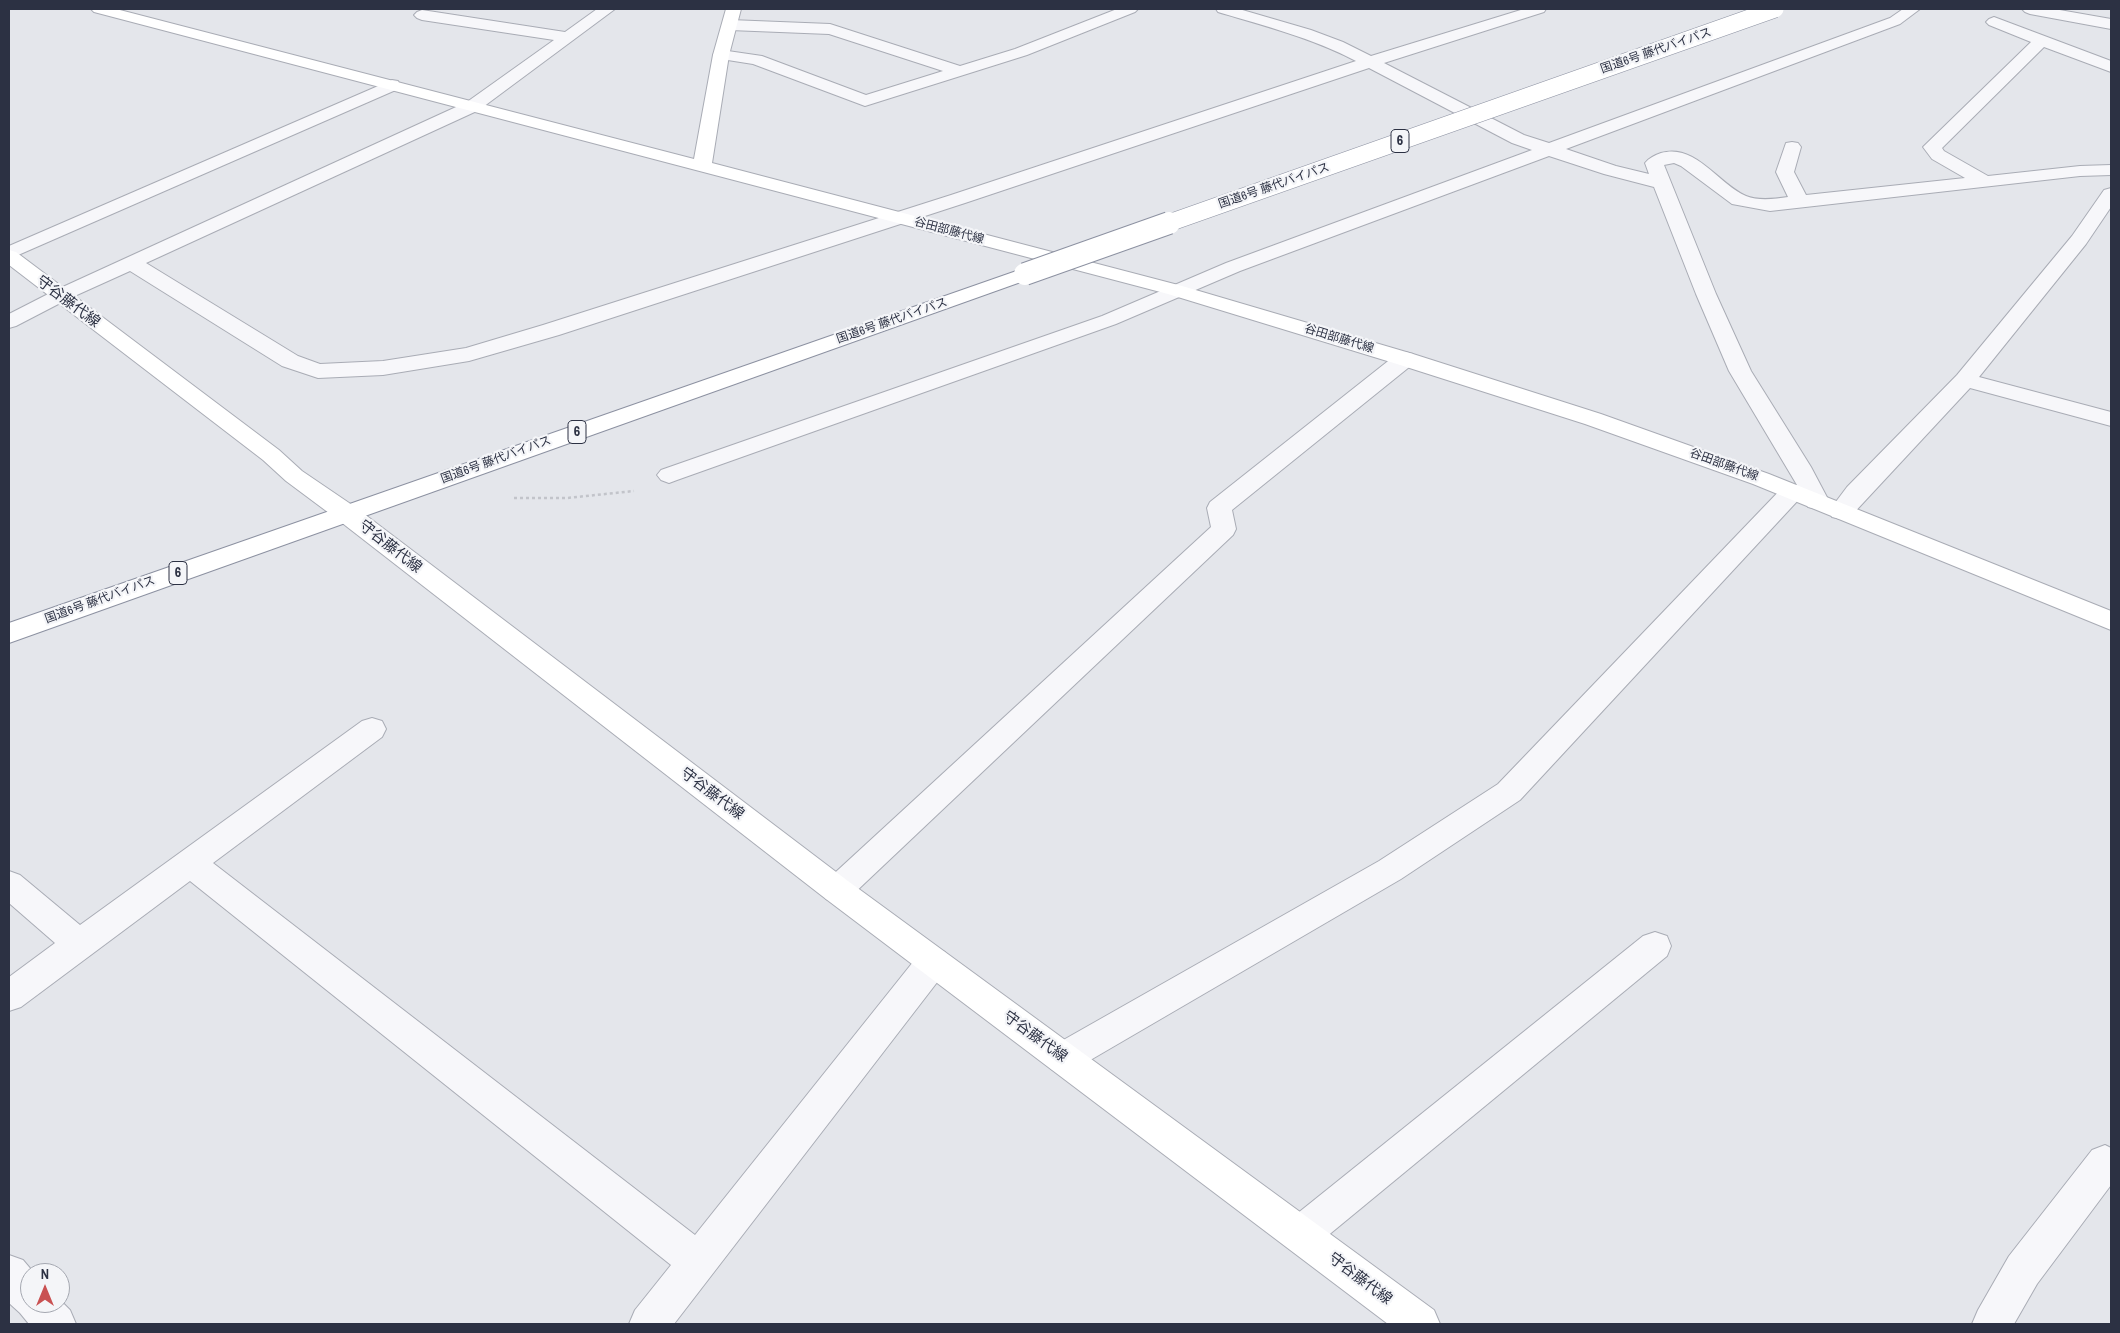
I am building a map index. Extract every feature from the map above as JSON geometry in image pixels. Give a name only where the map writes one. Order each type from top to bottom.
[{"type":"main road","name":"谷田部藤代線","points":[[99,9],[1175,290],[1404,359],[1611,426],[1805,496],[2111,621]]},
{"type":"main road","points":[[702,167],[721,55],[734,9]]},
{"type":"main road","name":"国道6号 藤代バイパス","points":[[9,633],[1775,9]]},
{"type":"main road","name":"守谷藤代線","points":[[9,255],[272,456],[294,476],[346,513],[837,890],[1420,1324]]},
{"type":"street","points":[[9,322],[61,296],[472,106],[607,9]]},
{"type":"street","points":[[721,55],[756,58],[865,101],[1021,52],[1130,9]]},
{"type":"street","points":[[1223,9],[1305,33],[1337,45],[1518,139],[1610,170],[1662,183]]},
{"type":"street","points":[[132,263],[290,360],[318,371],[384,368],[469,354],[569,324],[898,218],[1370,62],[1539,9]]},
{"type":"street","points":[[669,474],[1109,320],[1175,290],[1894,21],[1913,9]]},
{"type":"street","points":[[2030,9],[2111,24]]},
{"type":"street","points":[[422,15],[568,37]]},
{"type":"street","points":[[1994,22],[2111,67]]},
{"type":"street","points":[[730,25],[830,29],[960,71]]},
{"type":"street","points":[[1986,182],[1938,155],[1932,147],[2042,41]]},
{"type":"street","points":[[9,255],[392,85]]},
{"type":"street","points":[[1792,147],[1785,172],[1800,202]]},
{"type":"street","points":[[1063,1058],[1390,870],[1508,792],[1805,496],[1796,460],[1740,371],[1706,294],[1654,163],[1661,158],[1678,158],[1692,164],[1718,186],[1739,200],[1770,205],[2080,171],[2111,170]]},
{"type":"street","points":[[1841,511],[1965,380],[2079,240],[2111,194]]},
{"type":"street","points":[[837,890],[1224,529],[1219,508],[1404,359]]},
{"type":"street","points":[[1965,380],[2111,420]]},
{"type":"street","points":[[9,996],[372,729]]},
{"type":"street","points":[[190,863],[698,1262]]},
{"type":"street","points":[[9,884],[79,944]]},
{"type":"street","points":[[1301,1234],[1655,946]]},
{"type":"street","points":[[649,1324],[933,962]]},
{"type":"street","points":[[1992,1324],[2024,1270],[2105,1163]]},
{"type":"street","points":[[9,1274],[20,1286]]},
{"type":"street","points":[[46,1313],[56,1324]]},
{"type":"path","points":[[514,498],[567,498],[635,491]]}]
